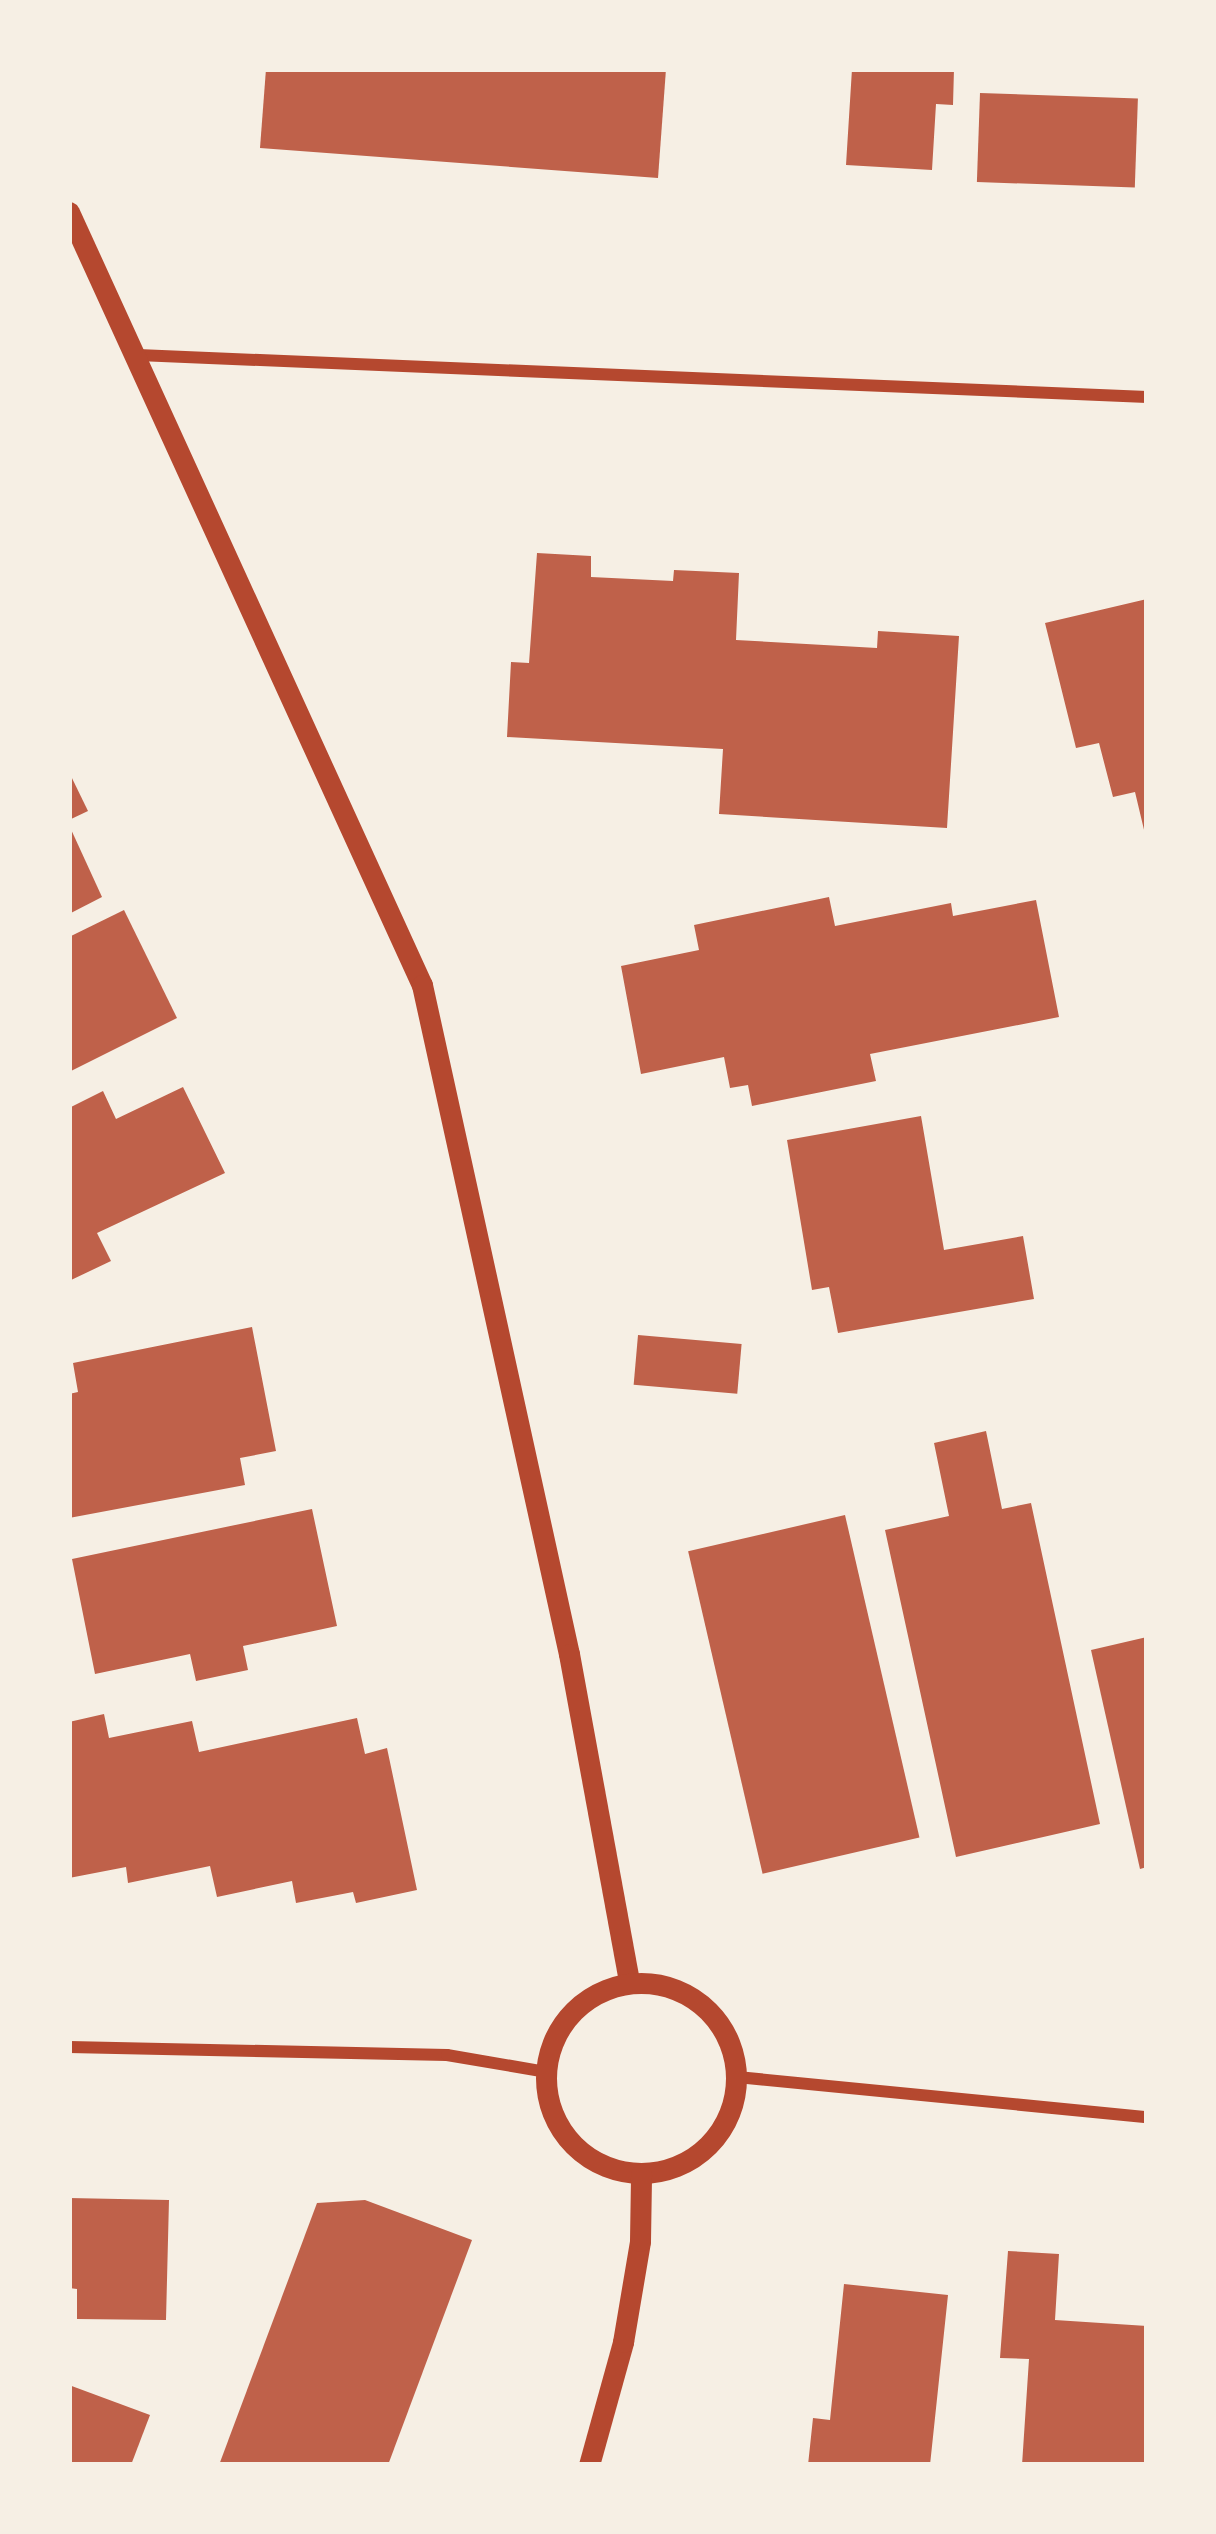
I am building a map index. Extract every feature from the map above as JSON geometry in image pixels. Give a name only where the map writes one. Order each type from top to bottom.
[{"type":"street","points":[[69,212],[422,985],[569,1654],[628,1982]]},
{"type":"street","points":[[138,355],[1147,397]]},
{"type":"street","points":[[628,1982],[662,1984],[692,1995],[716,2017],[732,2045],[737,2077],[732,2107],[718,2134],[698,2155],[671,2169],[641,2174],[610,2169],[583,2153],[562,2131],[548,2103],[546,2072],[554,2038],[572,2012],[597,1992],[628,1982]]},
{"type":"street","points":[[69,2047],[447,2055],[546,2072]]},
{"type":"street","points":[[737,2077],[1147,2117]]},
{"type":"street","points":[[589,2465],[622,2342],[640,2241],[641,2174]]},
{"type":"building","points":[[266,69],[666,69],[658,178],[260,148]]},
{"type":"building","points":[[852,69],[954,69],[953,105],[936,104],[932,170],[846,165]]},
{"type":"building","points":[[980,93],[1138,99],[1135,187],[977,182]]},
{"type":"building","points":[[537,553],[591,556],[591,577],[673,581],[674,570],[739,573],[736,640],[877,648],[878,631],[959,636],[947,828],[719,814],[723,749],[507,737],[511,662],[529,663]]},
{"type":"building","points":[[1147,599],[1145,834],[1135,792],[1113,797],[1099,743],[1076,748],[1045,623]]},
{"type":"building","points":[[69,772],[88,811],[69,820]]},
{"type":"building","points":[[69,825],[102,897],[69,914]]},
{"type":"building","points":[[829,897],[835,926],[951,903],[953,916],[1036,900],[1059,1017],[870,1054],[876,1081],[752,1106],[748,1085],[730,1088],[724,1057],[641,1074],[621,966],[699,950],[694,925]]},
{"type":"building","points":[[124,910],[177,1018],[69,1072],[69,937]]},
{"type":"building","points":[[183,1087],[225,1173],[97,1233],[111,1261],[69,1281],[69,1108],[103,1091],[116,1119]]},
{"type":"building","points":[[921,1116],[944,1250],[1023,1236],[1034,1299],[838,1333],[829,1287],[812,1290],[787,1140]]},
{"type":"building","points":[[252,1327],[276,1451],[240,1458],[245,1485],[69,1518],[69,1394],[78,1392],[73,1363]]},
{"type":"building","points":[[638,1335],[742,1344],[737,1394],[634,1385]]},
{"type":"building","points":[[986,1431],[1002,1509],[1031,1503],[1100,1824],[956,1857],[885,1530],[949,1516],[934,1443]]},
{"type":"building","points":[[312,1509],[337,1626],[243,1646],[248,1670],[196,1681],[190,1654],[95,1674],[72,1559]]},
{"type":"building","points":[[845,1515],[919,1838],[763,1874],[688,1551]]},
{"type":"building","points":[[1147,1637],[1147,1867],[1140,1869],[1091,1650]]},
{"type":"building","points":[[104,1714],[109,1738],[192,1721],[199,1752],[357,1718],[365,1754],[387,1748],[417,1890],[356,1903],[353,1892],[296,1903],[292,1881],[217,1897],[210,1866],[128,1883],[126,1867],[69,1878],[69,1722]]},
{"type":"building","points":[[69,2198],[169,2200],[166,2320],[77,2319],[77,2289],[69,2288]]},
{"type":"building","points":[[365,2200],[472,2240],[388,2465],[219,2465],[317,2203]]},
{"type":"building","points":[[1008,2251],[1059,2254],[1055,2320],[1147,2326],[1147,2465],[1022,2465],[1029,2359],[1000,2358]]},
{"type":"building","points":[[844,2284],[948,2295],[930,2465],[808,2465],[813,2418],[830,2420]]},
{"type":"building","points":[[69,2385],[150,2415],[131,2465],[69,2465]]}]
